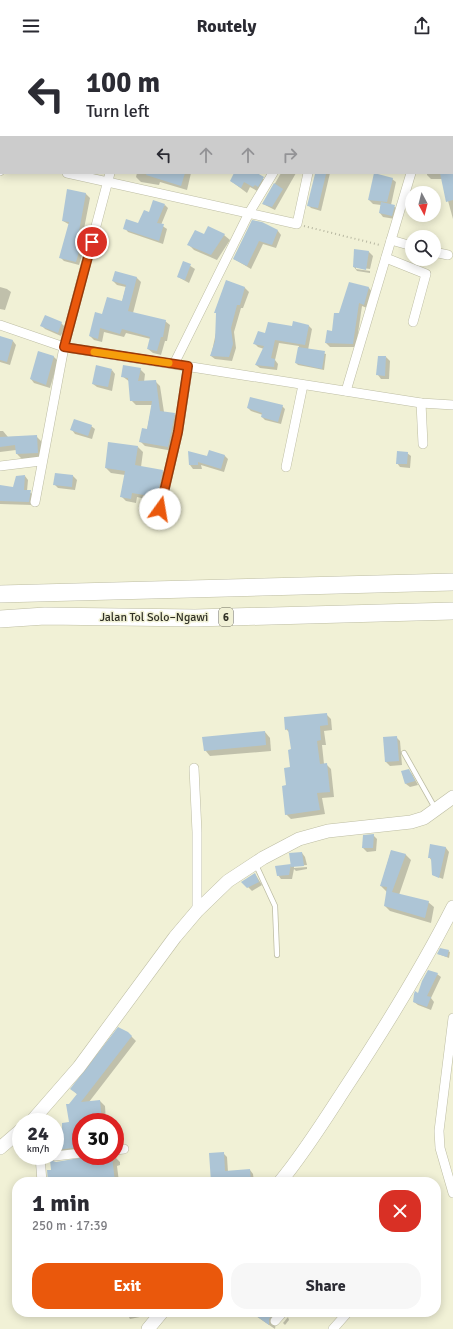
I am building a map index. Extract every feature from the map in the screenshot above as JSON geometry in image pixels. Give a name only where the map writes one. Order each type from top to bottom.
[{"type":"highway","points":[[0,594],[453,582]]},
{"type":"highway","name":"Jalan Tol Solo–Ngawi","points":[[0,620],[45,616],[195,618],[453,611]]},
{"type":"street","points":[[78,174],[109,177],[297,224],[308,174]]},
{"type":"street","points":[[174,364],[249,213],[272,174]]},
{"type":"street","points":[[346,391],[411,174]]},
{"type":"street","points":[[34,502],[64,347],[109,177]]},
{"type":"street","points":[[390,244],[405,245]]},
{"type":"street","points":[[441,254],[448,255]]},
{"type":"street","points":[[386,258],[426,274],[413,322]]},
{"type":"street","points":[[0,325],[64,347],[421,403],[453,405]]},
{"type":"street","points":[[160,509],[178,432],[188,366]]},
{"type":"street","points":[[286,467],[303,385]]},
{"type":"street","points":[[421,403],[423,444]]},
{"type":"street","points":[[0,466],[41,460]]},
{"type":"street","points":[[194,768],[197,832],[197,911]]},
{"type":"street","points":[[41,1113],[79,1067],[175,937],[197,911],[228,881],[255,863],[299,840],[328,831],[411,822],[424,818],[453,797]]},
{"type":"street","points":[[284,1177],[313,1138],[385,1027],[432,947],[453,907]]},
{"type":"street","points":[[453,1018],[439,1131],[440,1148],[453,1193]]},
{"type":"street","points":[[0,1148],[12,1138]]},
{"type":"street","points":[[41,1165],[42,1177]]},
{"type":"street","points":[[148,1329],[158,1317]]},
{"type":"street","points":[[275,1321],[279,1317]]},
{"type":"street","points":[[333,1329],[344,1317]]},
{"type":"lane","points":[[404,754],[436,810]]},
{"type":"lane","points":[[255,863],[275,906],[277,954]]},
{"type":"path","points":[[297,224],[390,244]]},
{"type":"building","points":[[146,174],[185,174],[181,186]]},
{"type":"building","points":[[234,174],[259,174],[264,177],[258,187],[255,185],[253,187],[244,182],[241,188],[230,181]]},
{"type":"building","points":[[315,174],[326,174],[318,208],[307,206]]},
{"type":"building","points":[[374,174],[393,178],[387,202],[368,200]]},
{"type":"building","points":[[440,174],[453,174],[453,200],[446,202]]},
{"type":"building","points":[[274,183],[283,189],[272,207],[262,204]]},
{"type":"building","points":[[67,189],[86,193],[78,237],[83,238],[76,262],[59,258],[69,222],[62,221]]},
{"type":"building","points":[[153,200],[165,204],[157,223],[164,224],[159,241],[123,229],[126,219],[138,223],[144,210],[149,212]]},
{"type":"building","points":[[381,202],[395,205],[392,216],[379,213]]},
{"type":"building","points":[[252,220],[262,222],[278,230],[272,245],[259,241],[247,266],[233,259]]},
{"type":"building","points":[[208,226],[225,234],[211,255],[187,245],[195,230],[204,234]]},
{"type":"building","points":[[354,249],[369,251],[366,270],[353,267]]},
{"type":"building","points":[[183,261],[191,264],[185,280],[177,277]]},
{"type":"building","points":[[115,271],[137,277],[128,311],[166,320],[163,337],[161,337],[157,351],[147,349],[150,337],[122,329],[120,334],[100,328],[98,339],[89,336],[95,312],[102,314],[107,297],[122,301],[126,285],[112,281]]},
{"type":"building","points":[[226,280],[245,287],[240,305],[237,305],[231,328],[233,344],[229,357],[210,356],[215,341],[216,313],[214,313]]},
{"type":"building","points":[[349,282],[369,287],[364,305],[359,303],[353,344],[325,343],[327,330],[332,331],[334,313],[339,313]]},
{"type":"building","points":[[45,315],[62,322],[58,333],[40,326]]},
{"type":"building","points":[[293,321],[309,325],[305,345],[275,340],[271,358],[275,359],[274,367],[255,365],[264,346],[253,344],[258,331],[265,333],[268,322],[292,326]]},
{"type":"building","points":[[0,336],[13,340],[7,362],[0,360]]},
{"type":"building","points":[[298,347],[325,351],[322,369],[295,363]]},
{"type":"building","points":[[38,351],[54,356],[46,385],[30,379]]},
{"type":"building","points":[[378,356],[386,356],[385,376],[376,375]]},
{"type":"building","points":[[96,365],[112,369],[108,387],[92,384]]},
{"type":"building","points":[[123,365],[141,368],[138,381],[156,380],[160,411],[175,413],[168,447],[139,442],[142,428],[147,429],[152,401],[130,401],[128,378],[121,377]]},
{"type":"building","points":[[250,397],[283,405],[278,422],[261,417],[262,413],[247,408]]},
{"type":"building","points":[[74,419],[92,425],[88,436],[70,430]]},
{"type":"building","points":[[37,435],[38,453],[16,454],[15,445],[0,447],[0,437]]},
{"type":"building","points":[[108,442],[138,446],[135,465],[163,470],[158,492],[151,490],[150,496],[132,493],[131,499],[120,497],[125,471],[105,468]]},
{"type":"building","points":[[209,450],[225,455],[221,469],[198,462],[198,465],[189,465],[188,451],[207,456]]},
{"type":"building","points":[[397,451],[408,452],[407,464],[396,464]]},
{"type":"building","points":[[55,473],[73,475],[72,487],[53,485]]},
{"type":"building","points":[[25,475],[24,490],[31,490],[29,502],[0,501],[0,485],[13,487],[16,476]]},
{"type":"building","points":[[327,713],[328,725],[320,726],[321,740],[317,741],[320,764],[327,763],[330,792],[317,793],[320,810],[285,815],[282,786],[286,785],[284,768],[290,767],[288,750],[291,749],[288,729],[285,730],[284,717]]},
{"type":"building","points":[[265,731],[266,745],[204,751],[202,737]]},
{"type":"building","points":[[397,736],[399,761],[385,762],[383,737]]},
{"type":"building","points":[[409,769],[415,781],[405,784],[401,771]]},
{"type":"building","points":[[374,834],[373,848],[362,848],[363,835]]},
{"type":"building","points":[[430,844],[446,847],[439,878],[432,875],[431,858],[428,858]]},
{"type":"building","points":[[391,850],[406,854],[392,892],[429,901],[425,918],[384,906],[387,887],[380,886]]},
{"type":"building","points":[[302,852],[304,866],[291,867],[289,853]]},
{"type":"building","points":[[291,864],[289,875],[277,876],[275,866]]},
{"type":"building","points":[[255,873],[259,882],[247,888],[241,882]]},
{"type":"building","points":[[440,948],[449,950],[447,957],[437,954]]},
{"type":"building","points":[[428,970],[438,973],[427,996],[431,997],[427,1007],[413,1002],[415,991],[418,993]]},
{"type":"building","points":[[118,1027],[128,1032],[132,1036],[81,1102],[100,1100],[101,1113],[72,1113],[72,1148],[64,1149],[64,1123],[69,1122],[66,1104],[69,1104],[77,1094],[70,1089]]},
{"type":"building","points":[[224,1152],[225,1171],[250,1169],[251,1177],[211,1177],[209,1153]]},
{"type":"building","points":[[72,1159],[72,1165],[113,1165],[114,1177],[48,1177],[47,1170],[51,1170],[50,1165],[64,1165],[64,1161]]},
{"type":"building","points":[[258,1317],[271,1317],[269,1319],[269,1325]]},
{"type":"slow traffic","points":[[94,352],[169,363]]},
{"type":"route","points":[[92,242],[64,347],[188,366],[178,432],[160,509]]}]
